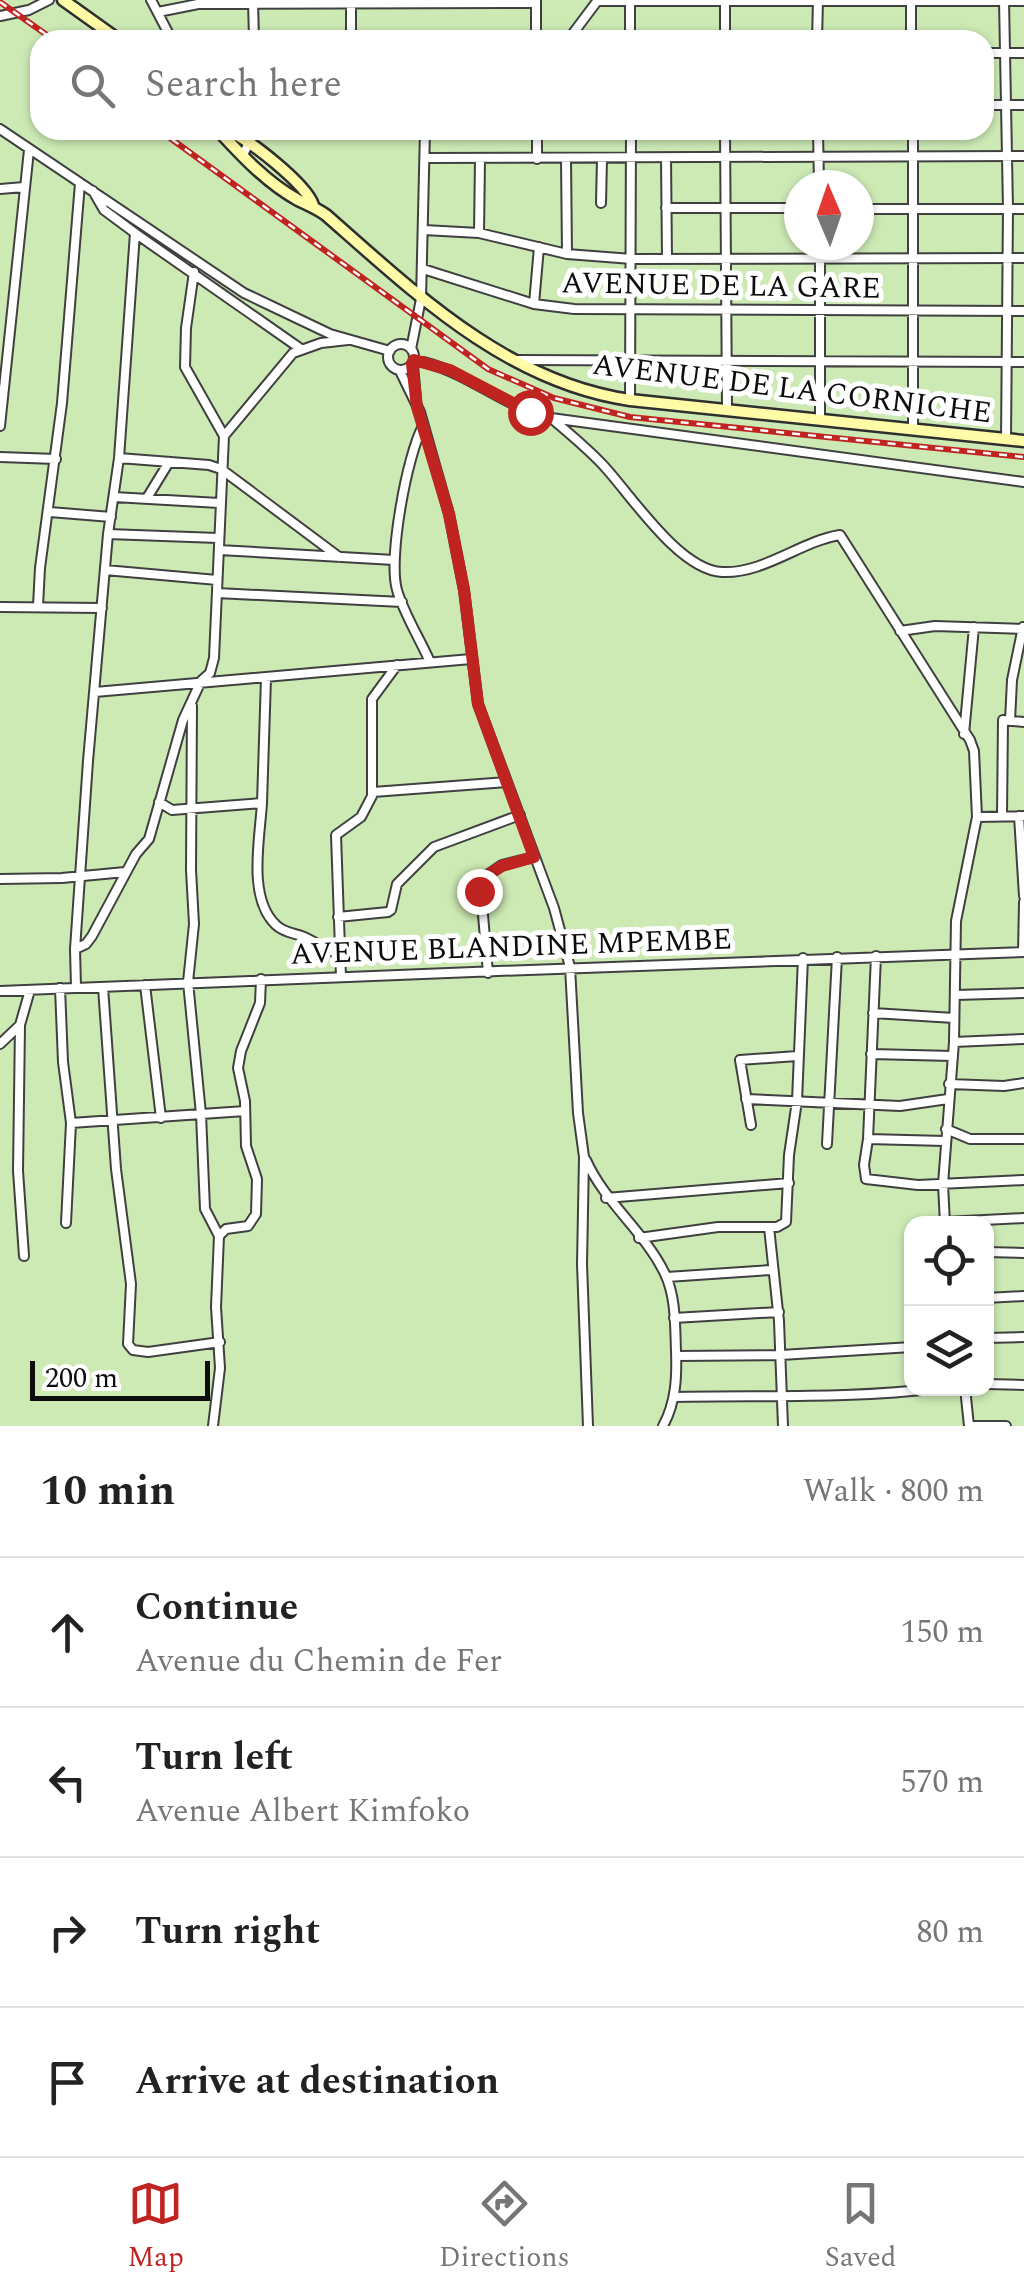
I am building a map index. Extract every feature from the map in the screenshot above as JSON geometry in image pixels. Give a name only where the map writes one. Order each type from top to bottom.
[{"type":"street","points":[[0,16],[38,8],[49,0]]},
{"type":"street","points":[[63,0],[105,30]]},
{"type":"street","points":[[152,0],[163,7],[536,2],[536,30]]},
{"type":"street","points":[[817,30],[818,0]]},
{"type":"street","points":[[575,30],[597,1],[1024,1]]},
{"type":"street","points":[[630,1],[630,30]]},
{"type":"street","points":[[725,1],[725,30]]},
{"type":"street","points":[[910,1],[911,30]]},
{"type":"street","points":[[1004,1],[1008,156],[1006,440]]},
{"type":"street","points":[[253,3],[254,30]]},
{"type":"street","points":[[351,3],[352,30]]},
{"type":"street","points":[[994,53],[1024,53]]},
{"type":"street","points":[[994,105],[1024,105]]},
{"type":"street","points":[[0,129],[244,293],[295,320],[390,351],[416,324]]},
{"type":"street","name":"AVENUE DE LA CORNICHE","points":[[235,140],[242,155],[298,200],[313,205],[446,319],[567,386],[630,400],[1024,441]]},
{"type":"street","points":[[242,155],[250,140]]},
{"type":"street","name":"AVENUE DE LA CORNICHE","points":[[257,140],[310,194],[313,205]]},
{"type":"street","points":[[417,407],[412,349],[422,299],[425,140]]},
{"type":"street","points":[[537,140],[537,159]]},
{"type":"street","points":[[630,400],[631,140]]},
{"type":"street","points":[[725,140],[727,409]]},
{"type":"street","points":[[818,140],[819,170]]},
{"type":"street","points":[[912,140],[913,428]]},
{"type":"street","points":[[0,426],[29,150]]},
{"type":"street","points":[[426,158],[1024,156]]},
{"type":"street","points":[[602,158],[602,203]]},
{"type":"street","points":[[666,158],[667,259]]},
{"type":"street","points":[[478,233],[480,159]]},
{"type":"street","points":[[566,159],[567,254]]},
{"type":"street","points":[[38,606],[56,459],[80,184]]},
{"type":"street","points":[[0,190],[24,187]]},
{"type":"street","points":[[92,191],[104,210],[301,349]]},
{"type":"street","points":[[666,208],[784,208]]},
{"type":"street","points":[[874,209],[1024,208]]},
{"type":"street","points":[[424,230],[478,233],[567,254],[632,259],[784,260]]},
{"type":"street","points":[[76,988],[75,949],[95,692],[108,534],[119,458],[135,233]]},
{"type":"street","points":[[534,304],[540,247]]},
{"type":"street","points":[[874,259],[1024,258]]},
{"type":"street","points":[[820,260],[820,418]]},
{"type":"street","name":"AVENUE DE LA GARE","points":[[423,269],[534,304],[630,311],[1024,311]]},
{"type":"street","points":[[194,272],[185,367],[224,436]]},
{"type":"street","points":[[75,949],[92,936],[125,872],[149,839],[183,720],[210,673],[214,658],[224,436],[285,360],[301,349],[348,340]]},
{"type":"street","points":[[400,344],[412,349]]},
{"type":"street","points":[[390,351],[389,362],[400,370],[424,426],[449,514],[464,590],[478,704],[558,920],[570,967],[584,1157],[582,1264],[588,1426]]},
{"type":"street","points":[[514,360],[1024,362]]},
{"type":"street","points":[[400,370],[414,362],[439,366],[530,412],[551,418],[1024,482]]},
{"type":"street","points":[[551,418],[600,462],[665,539],[705,568],[733,571],[840,535],[974,751],[977,817],[956,913],[954,1056],[945,1141],[945,1216]]},
{"type":"street","points":[[424,426],[412,452],[394,560],[402,602],[430,662]]},
{"type":"street","points":[[0,457],[56,459]]},
{"type":"street","points":[[119,458],[221,469],[339,556]]},
{"type":"street","points":[[147,498],[169,462]]},
{"type":"street","points":[[114,498],[219,504]]},
{"type":"street","points":[[50,512],[111,516]]},
{"type":"street","points":[[108,534],[218,538]]},
{"type":"street","points":[[219,550],[394,560]]},
{"type":"street","points":[[105,570],[217,580]]},
{"type":"street","points":[[217,593],[402,602]]},
{"type":"street","points":[[0,607],[102,608]]},
{"type":"street","points":[[900,631],[935,626],[1023,627],[1010,721]]},
{"type":"street","points":[[964,734],[974,627]]},
{"type":"street","points":[[95,692],[471,660]]},
{"type":"street","points":[[341,977],[336,834],[361,817],[373,792],[372,699],[398,666]]},
{"type":"street","points":[[266,678],[259,870],[262,898],[277,928],[340,953]]},
{"type":"street","points":[[192,701],[194,924],[188,982],[201,1114],[205,1209],[219,1236],[219,1390],[213,1426]]},
{"type":"street","points":[[1002,816],[1002,720],[1024,722]]},
{"type":"street","points":[[373,792],[507,782]]},
{"type":"street","points":[[159,802],[172,810],[262,803]]},
{"type":"street","points":[[338,917],[388,912],[397,884],[434,847],[520,815]]},
{"type":"street","points":[[977,817],[1021,816],[1024,952]]},
{"type":"street","points":[[488,973],[480,880],[502,866],[534,857]]},
{"type":"street","points":[[0,879],[125,872]]},
{"type":"street","name":"AVENUE BLANDINE MPEMBE","points":[[0,992],[1024,952]]},
{"type":"street","points":[[876,956],[866,1180],[903,1184],[1024,1180]]},
{"type":"street","points":[[640,1238],[718,1227],[769,1227],[786,1222],[789,1155],[797,1101],[803,958]]},
{"type":"street","points":[[827,1144],[837,958]]},
{"type":"street","points":[[219,1236],[224,1230],[248,1226],[256,1214],[257,1179],[246,1146],[239,1060],[258,1012],[261,979]]},
{"type":"street","points":[[145,985],[161,1118]]},
{"type":"street","points":[[103,987],[131,1284],[129,1348],[148,1352],[220,1342]]},
{"type":"street","points":[[60,988],[63,1062],[71,1123],[66,1223]]},
{"type":"street","points":[[24,1256],[18,1171],[20,1024],[30,990]]},
{"type":"street","points":[[955,994],[1024,993]]},
{"type":"street","points":[[873,1013],[954,1018]]},
{"type":"street","points":[[0,1044],[20,1024]]},
{"type":"street","points":[[954,1042],[1024,1039]]},
{"type":"street","points":[[871,1054],[954,1056]]},
{"type":"street","points":[[751,1125],[741,1058],[797,1056]]},
{"type":"street","points":[[949,1084],[1024,1083]]},
{"type":"street","points":[[746,1100],[900,1106],[948,1099]]},
{"type":"street","points":[[71,1123],[244,1111]]},
{"type":"street","points":[[946,1129],[970,1139],[1024,1139]]},
{"type":"street","points":[[868,1138],[945,1141]]},
{"type":"street","points":[[584,1157],[606,1198],[667,1277],[676,1356],[674,1397],[663,1426]]},
{"type":"street","points":[[606,1198],[789,1183]]},
{"type":"street","points":[[994,1220],[1024,1218]]},
{"type":"street","points":[[769,1227],[779,1312],[783,1426]]},
{"type":"street","points":[[994,1252],[1024,1253]]},
{"type":"street","points":[[667,1277],[772,1270]]},
{"type":"street","points":[[994,1298],[1024,1296]]},
{"type":"street","points":[[674,1318],[779,1312]]},
{"type":"street","points":[[994,1338],[1024,1337]]},
{"type":"street","points":[[676,1356],[904,1347]]},
{"type":"street","points":[[994,1384],[1024,1385]]},
{"type":"street","points":[[674,1397],[904,1393]]},
{"type":"street","points":[[966,1396],[970,1426],[1006,1426]]},
{"type":"green space","points":[[0,0],[1024,0],[1024,1426],[0,1426]]},
{"type":"railway","points":[[0,2],[40,30]]},
{"type":"railway","points":[[173,140],[488,369],[554,398],[630,417],[1024,457]]},
{"type":"route","points":[[479,891],[480,880],[490,871],[534,857],[478,704],[464,590],[442,486],[417,407],[412,364],[414,360],[439,366],[530,412]]}]
